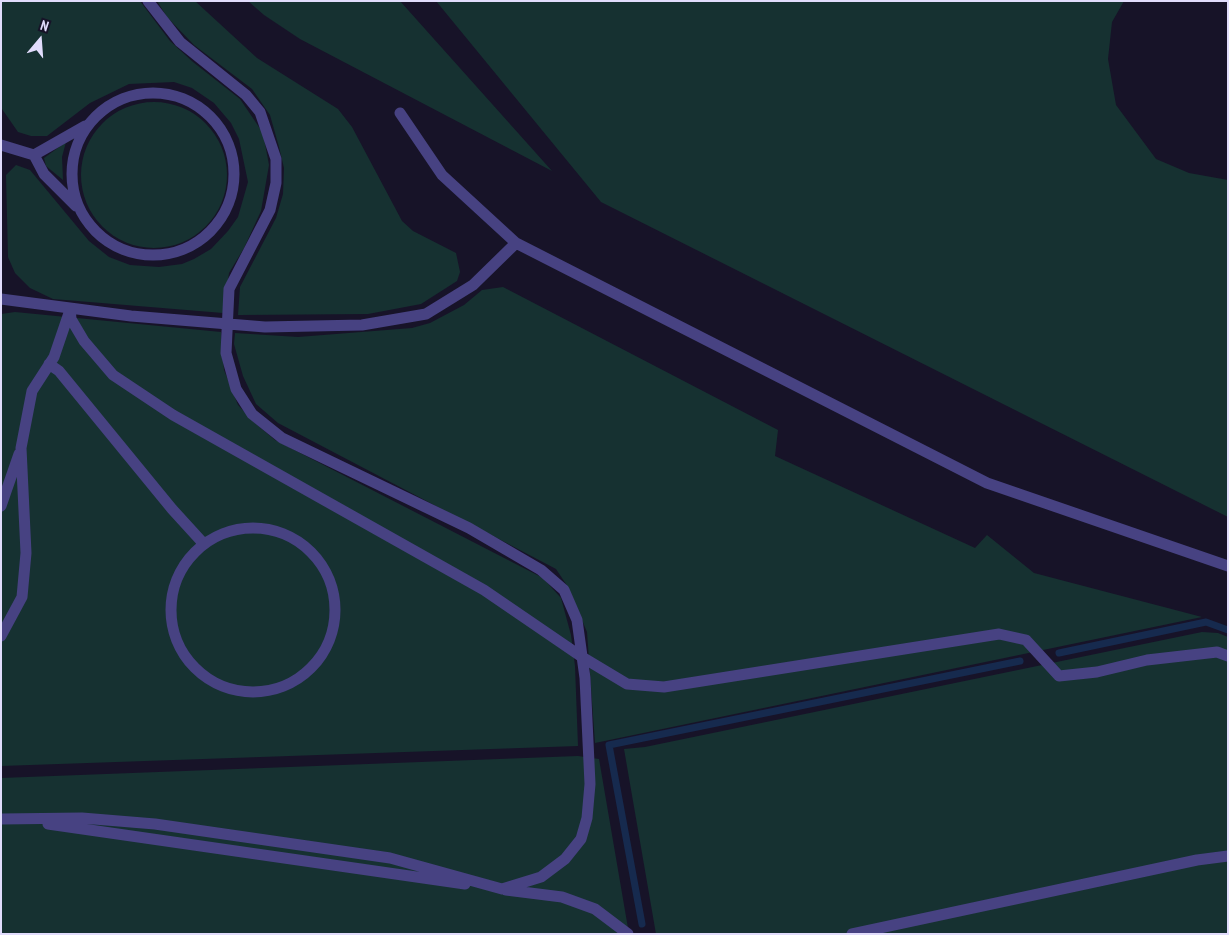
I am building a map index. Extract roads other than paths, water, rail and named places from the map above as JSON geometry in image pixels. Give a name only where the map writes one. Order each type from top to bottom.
[{"type":"lane","points":[[6,819],[82,818],[155,824],[279,841],[390,858],[502,889],[541,877],[566,859],[581,839],[587,818],[590,784],[582,657],[577,620],[564,590],[541,570],[469,528],[282,438],[252,414],[236,389],[226,353],[229,289],[270,210],[276,183],[276,159],[260,112],[256,106],[246,95],[180,42],[148,1]]},
{"type":"lane","points":[[1,146],[34,155],[86,125],[106,107],[130,96],[157,92],[183,98],[206,112],[223,132],[233,157],[234,183],[227,209],[212,231],[191,247],[165,255],[138,255],[113,246],[92,230],[78,208],[44,174],[34,155]]},
{"type":"lane","points":[[400,113],[442,175],[516,243],[987,483],[1228,566]]},
{"type":"lane","points":[[78,208],[71,187],[71,165],[76,144],[86,125]]},
{"type":"lane","points":[[1,299],[131,316],[265,327],[362,325],[426,314],[473,285],[516,243]]},
{"type":"lane","points":[[1,506],[21,448],[32,391],[49,364],[70,308]]},
{"type":"lane","points":[[70,308],[71,319],[84,341],[113,375],[172,415],[484,590],[582,657],[627,684],[664,687],[999,634],[1026,640],[1059,676],[1097,672],[1147,660],[1218,652],[1228,656]]},
{"type":"lane","points":[[49,364],[59,371],[172,509],[203,543]]},
{"type":"lane","points":[[1,636],[22,597],[26,553],[21,448]]},
{"type":"lane","points":[[254,527],[281,532],[305,545],[323,565],[334,590],[336,617],[329,643],[314,666],[292,682],[266,691],[239,691],[213,682],[191,665],[177,642],[170,615],[173,588],[184,563],[203,543],[227,531],[254,527]]},
{"type":"lane","points":[[6,819],[562,897],[595,909],[628,934]]},
{"type":"lane","points":[[852,934],[1197,860],[1228,856]]},
{"type":"waterway","points":[[1059,653],[1206,622],[1228,630]]},
{"type":"waterway","points":[[642,924],[609,745],[1020,661]]}]
